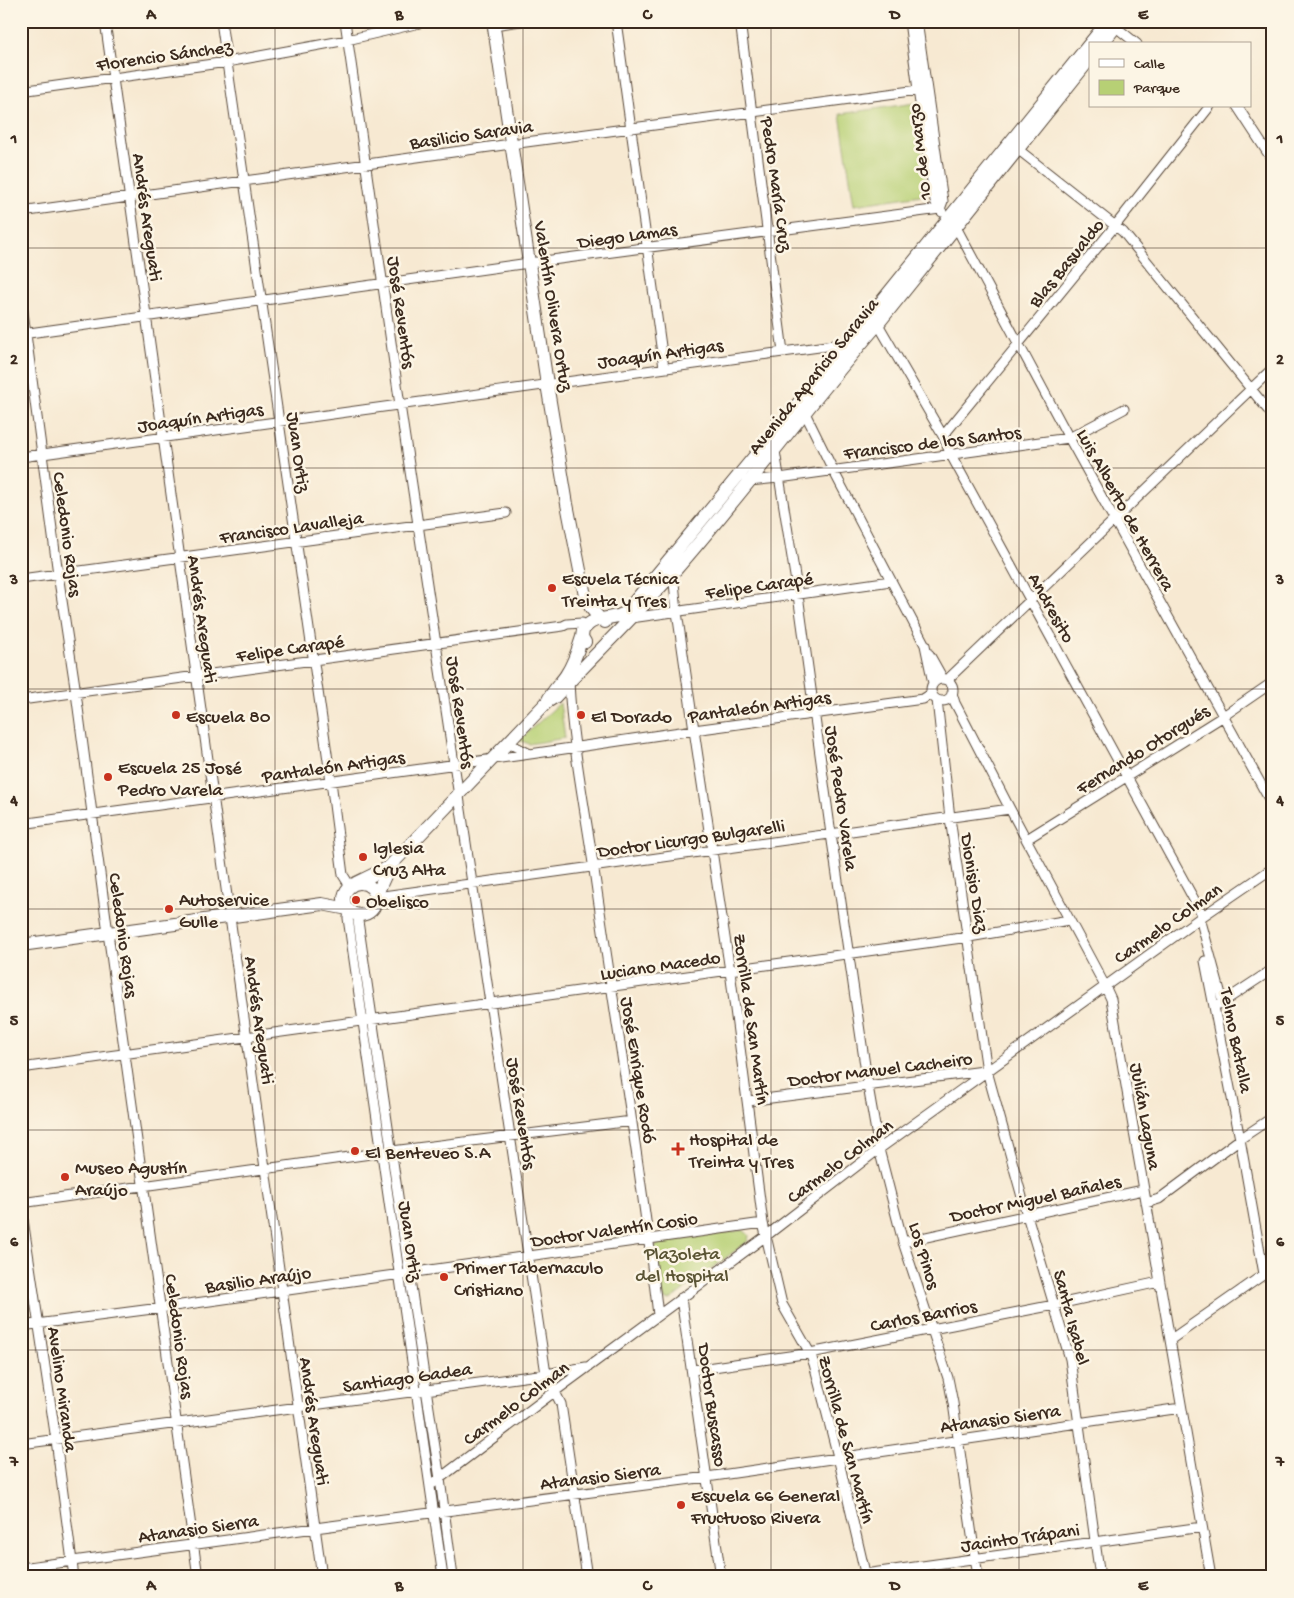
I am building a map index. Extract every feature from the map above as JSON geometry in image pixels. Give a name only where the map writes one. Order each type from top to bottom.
[{"type":"street","name":"Andrés Areguati","points":[[105,21],[322,1577]]},
{"type":"street","name":"Juan Ortiz","points":[[222,21],[343,875],[351,887]]},
{"type":"street","name":"José Reventós","points":[[345,21],[382,284],[546,1374],[561,1404],[576,1495]]},
{"type":"street","name":"Florencio Sánchez","points":[[21,91],[227,62],[347,40],[428,21]]},
{"type":"street","points":[[494,23],[521,21]]},
{"type":"street","points":[[616,21],[664,368]]},
{"type":"street","name":"Pedro María Cruz","points":[[740,21],[783,352]]},
{"type":"street","name":"10 de Marzo","points":[[909,21],[942,201],[940,209]]},
{"type":"street","name":"10 de Marzo","points":[[917,21],[922,89]]},
{"type":"street","points":[[1103,42],[1113,22],[1136,42]]},
{"type":"street","name":"Avenida Aparicio Saravia","points":[[1097,42],[1113,22]]},
{"type":"street","name":"Valentín Olivera Ortuz","points":[[494,23],[547,384],[567,504],[585,596],[591,608],[601,619]]},
{"type":"street","name":"Avenida Aparicio Saravia","points":[[601,619],[625,613],[745,478],[1089,52]]},
{"type":"street","name":"Avenida Aparicio Saravia","points":[[1014,146],[1089,59]]},
{"type":"street","name":"Basilicio Saravia","points":[[21,212],[922,89]]},
{"type":"street","name":"Blas Basualdo","points":[[943,436],[1115,226],[1208,108]]},
{"type":"street","points":[[1238,108],[1273,162]]},
{"type":"street","points":[[1014,146],[1123,232],[1273,416]]},
{"type":"street","name":"Luis Alberto de Herrera","points":[[940,209],[951,224],[1019,344],[1222,717],[1273,806]]},
{"type":"street","name":"Diego Lamas","points":[[24,334],[530,263],[940,209]]},
{"type":"street","name":"Celedonio Rojas","points":[[21,298],[24,334],[76,693],[198,1577]]},
{"type":"street","name":"Andresito","points":[[874,320],[943,436],[951,455],[1201,917],[1223,1002]]},
{"type":"street","name":"Joaquín Artigas","points":[[21,457],[783,352],[852,346]]},
{"type":"street","points":[[801,410],[925,645],[945,680],[952,686],[952,693],[944,701],[934,697],[930,691],[933,684],[936,681],[945,680],[1273,368]]},
{"type":"street","name":"Francisco de los Santos","points":[[745,478],[779,478],[1069,438],[1124,409]]},
{"type":"street","name":"Avenida Aparicio Saravia","points":[[322,904],[389,867],[491,759],[547,702],[556,697],[673,573],[745,478],[775,451],[801,410]]},
{"type":"street","name":"José Pedro Varela","points":[[775,451],[798,595],[868,1086],[879,1149]]},
{"type":"street","name":"Francisco Lavalleja","points":[[21,579],[506,512]]},
{"type":"street","name":"Zorrilla de San Martín","points":[[673,573],[677,612],[730,971],[763,1223],[782,1304],[810,1353],[838,1457],[865,1575]]},
{"type":"street","name":"Felipe Carapé","points":[[631,618],[891,581]]},
{"type":"street","name":"Valentín Olivera Ortuz","points":[[582,630],[583,600],[585,596]]},
{"type":"street","points":[[600,650],[588,647],[582,630],[592,621],[601,619],[608,624],[610,629],[609,640]]},
{"type":"street","name":"Felipe Carapé","points":[[21,700],[436,644],[567,624],[582,630]]},
{"type":"street","name":"Avenida Aparicio Saravia","points":[[547,702],[550,694],[566,675],[576,656],[582,630]]},
{"type":"street","points":[[925,645],[933,684]]},
{"type":"street","name":"José Enrique Rodó","points":[[569,682],[576,748],[610,988],[649,1238],[658,1315]]},
{"type":"street","name":"Fernando Otorgués","points":[[1027,839],[1222,717],[1273,682]]},
{"type":"street","name":"Julián Laguna","points":[[952,693],[955,703],[1010,809],[1111,999],[1211,1577]]},
{"type":"street","name":"Pantaleón Artigas","points":[[21,824],[934,697]]},
{"type":"street","name":"Dionisio Diaz","points":[[934,697],[987,1070]]},
{"type":"street","points":[[508,743],[530,754]]},
{"type":"street","name":"Doctor Licurgo Bulgarelli","points":[[376,896],[1010,809]]},
{"type":"street","name":"Avenida Aparicio Saravia","points":[[376,896],[389,867]]},
{"type":"street","name":"Carmelo Colman","points":[[431,1485],[766,1236],[879,1149],[1201,917],[1273,868]]},
{"type":"street","points":[[21,945],[322,904],[352,911],[370,911],[375,905],[376,896],[369,885],[360,883],[351,887],[344,898],[346,906],[352,911]]},
{"type":"street","name":"Juan Ortiz","points":[[352,911],[348,918],[368,1020],[388,1151],[410,1273],[434,1513],[444,1577]]},
{"type":"street","name":"Luciano Macedo","points":[[21,1068],[610,988],[968,937],[1069,920]]},
{"type":"street","name":"Telmo Batalla","points":[[1205,961],[1240,1138],[1264,1274]]},
{"type":"street","points":[[1215,1007],[1273,969]]},
{"type":"street","name":"Doctor Manuel Cacheiro","points":[[748,1101],[987,1070]]},
{"type":"street","name":"Santa Isabel","points":[[987,1070],[1027,1215],[1070,1359],[1100,1577]]},
{"type":"street","name":"Doctor Miguel Bañales","points":[[1146,1203],[1159,1199],[1240,1138],[1273,1117]]},
{"type":"street","points":[[21,1204],[388,1151],[632,1121]]},
{"type":"street","name":"Los Pinos","points":[[879,1149],[903,1242],[948,1378],[978,1577]]},
{"type":"street","name":"Juan Ortiz","points":[[388,1151],[400,1274],[421,1390],[440,1479],[453,1577]]},
{"type":"street","name":"Doctor Miguel Bañales","points":[[903,1242],[1144,1190]]},
{"type":"street","name":"Avelino Miranda","points":[[21,1204],[74,1577]]},
{"type":"street","name":"Doctor Valentín Cosio","points":[[410,1273],[763,1223]]},
{"type":"street","points":[[1170,1340],[1273,1268]]},
{"type":"street","name":"Basilio Araújo","points":[[21,1326],[410,1273]]},
{"type":"street","name":"Carlos Barrios","points":[[692,1370],[810,1353],[1054,1305],[1159,1282]]},
{"type":"street","name":"Doctor Buscasso","points":[[682,1298],[721,1577]]},
{"type":"street","name":"Santiago Gadea","points":[[21,1444],[588,1367]]},
{"type":"street","name":"Atanasio Sierra","points":[[21,1568],[707,1477],[1181,1408]]},
{"type":"street","points":[[576,1495],[587,1577]]},
{"type":"street","name":"Jacinto Trápani","points":[[843,1577],[1202,1527]]},
{"type":"green space","points":[[915,103],[928,194],[854,205],[840,114]]},
{"type":"green space","points":[[560,703],[565,738],[529,744],[519,740]]},
{"type":"green space","name":"Plazoleta del Hospital","points":[[743,1230],[749,1235],[748,1241],[669,1301],[664,1299],[655,1247],[658,1243]]},
{"type":"place","name":"Escuela Técnica Treinta y Tres","points":[[552,588]]},
{"type":"place","name":"Escuela 80","points":[[176,715]]},
{"type":"place","name":"El Dorado","points":[[581,715]]},
{"type":"place","name":"Escuela 25 José Pedro Varela","points":[[108,777]]},
{"type":"place","name":"Iglesia Cruz Alta","points":[[363,857]]},
{"type":"place","name":"Obelisco","points":[[356,900]]},
{"type":"place","name":"Autoservice Gulle","points":[[169,909]]},
{"type":"place","name":"Hospital de Treinta y Tres","points":[[678,1149]]},
{"type":"place","name":"El Benteveo S.A","points":[[355,1151]]},
{"type":"place","name":"Museo Agustín Araújo","points":[[65,1177]]},
{"type":"place","name":"Primer Tabernaculo Cristiano","points":[[444,1277]]},
{"type":"place","name":"Escuela 66 General Fructuoso Rivera","points":[[681,1505]]}]
